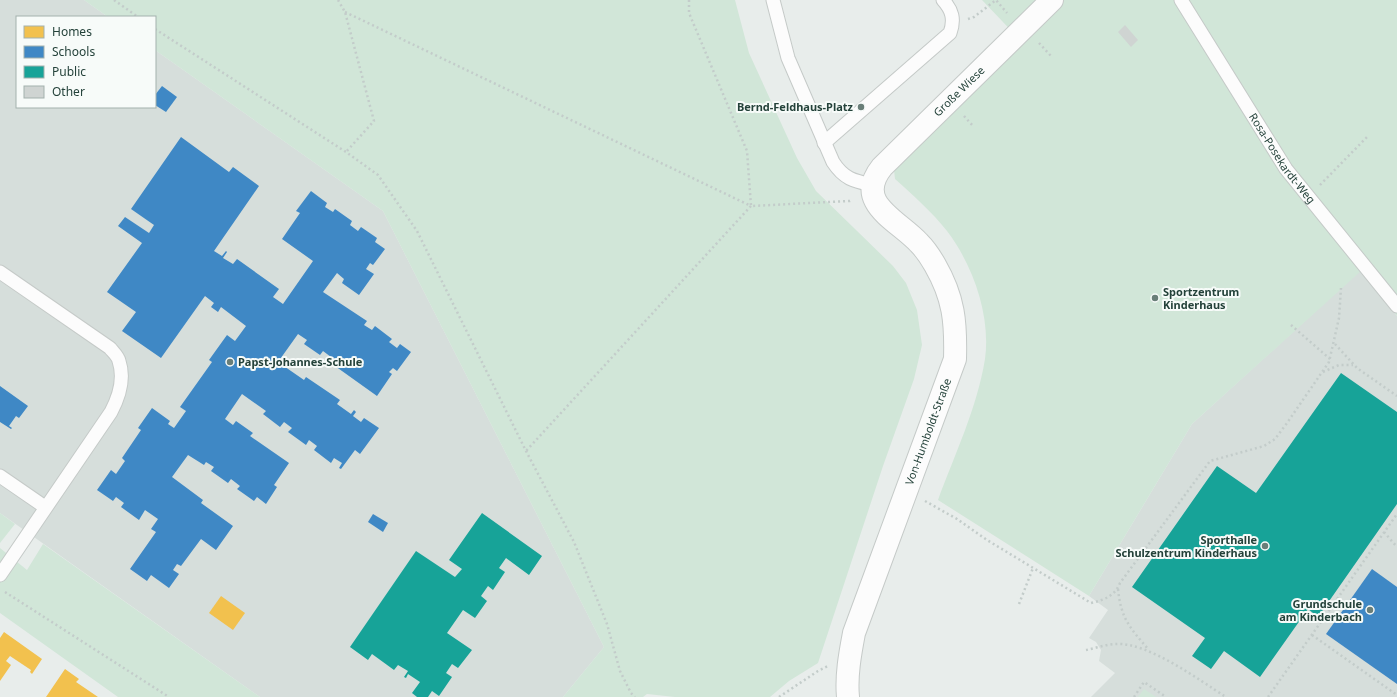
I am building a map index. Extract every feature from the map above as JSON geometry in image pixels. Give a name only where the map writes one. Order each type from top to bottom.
[{"type":"street","name":"Große Wiese","points":[[872,185],[875,176],[882,167],[1052,0]]},
{"type":"street","name":"Von-Humboldt-Straße","points":[[848,697],[847,687],[854,633],[955,360],[956,325],[948,292],[934,264],[919,242],[878,206],[872,185]]},
{"type":"lane","points":[[773,0],[788,58],[824,143],[840,173],[854,181],[872,185]]},
{"type":"lane","points":[[824,143],[950,33],[953,24],[953,16],[949,7],[943,0]]},
{"type":"lane","name":"Rosa-Posekardt-Weg","points":[[1181,0],[1286,169],[1397,306]]},
{"type":"lane","points":[[0,272],[110,348],[119,360],[121,376],[120,395],[111,412],[0,574]]},
{"type":"lane","points":[[0,476],[45,507]]},
{"type":"path","points":[[114,0],[137,16]]},
{"type":"path","points":[[338,0],[345,12],[374,121],[346,152]]},
{"type":"path","points":[[526,451],[751,206],[747,151],[689,13],[689,0]]},
{"type":"path","points":[[953,24],[974,18],[995,0],[1022,30]]},
{"type":"path","points":[[345,12],[751,206],[850,201],[872,185]]},
{"type":"path","points":[[156,30],[346,152],[378,175],[417,231],[526,451],[574,542],[607,624],[620,670],[631,693],[635,697]]},
{"type":"path","points":[[1308,196],[1367,137]]},
{"type":"path","points":[[1226,697],[1149,650],[1128,626],[1120,605],[1118,589],[1120,583],[1203,467],[1210,461],[1252,451],[1275,439],[1323,372],[1330,359],[1334,344],[1341,288]]},
{"type":"path","points":[[1291,326],[1330,359]]},
{"type":"path","points":[[1334,344],[1353,365],[1397,396]]},
{"type":"path","points":[[1323,372],[1339,365],[1353,365]]},
{"type":"path","points":[[907,492],[936,506],[1032,568],[1091,603],[1107,598],[1118,589]]},
{"type":"path","points":[[1268,697],[1397,514]]},
{"type":"path","points":[[1384,532],[1397,547]]},
{"type":"path","points":[[1019,604],[1032,568]]},
{"type":"path","points":[[0,588],[169,697]]},
{"type":"path","points":[[1312,635],[1397,695]]},
{"type":"path","points":[[1086,650],[1117,644],[1149,650]]},
{"type":"path","points":[[779,697],[818,671],[850,656]]},
{"type":"path","points":[[1134,697],[1144,682],[1166,697]]},
{"type":"shaded area","name":"Papst-Johannes-Schule","points":[[0,0],[84,0],[107,16],[16,16],[16,108],[156,108],[156,51],[383,211],[604,647],[563,697],[260,697],[0,513]]},
{"type":"shaded area","points":[[1361,270],[1397,316],[1397,697],[1091,697],[1115,673],[1099,661],[1101,650],[1096,642],[1089,638],[1108,610],[1089,596],[1192,424]]},
{"type":"green space","points":[[84,0],[735,0],[749,53],[797,158],[816,191],[893,266],[906,283],[917,310],[922,345],[914,379],[883,466],[818,663],[789,681],[770,697],[675,697],[647,694],[643,697],[563,697],[604,647],[383,211],[156,51],[156,16],[107,16]]},
{"type":"green space","name":"Sportzentrum Kinderhaus","points":[[982,0],[1397,0],[1397,316],[1361,271],[1192,424],[1089,596],[938,500],[965,431],[977,395],[985,359],[985,326],[978,292],[965,259],[947,231],[935,217],[895,179],[894,170],[1023,43]]},
{"type":"green space","points":[[0,513],[15,524],[0,543]]},
{"type":"green space","points":[[43,544],[260,697],[118,697],[0,613],[0,548],[27,570]]},
{"type":"green space","points":[[1144,689],[1156,697],[1138,697]]},
{"type":"building: Homes","points":[[221,596],[245,613],[233,630],[209,613]]},
{"type":"building: Homes","points":[[4,632],[42,659],[32,674],[30,672],[31,670],[10,656],[6,661],[11,665],[0,681],[0,638]]},
{"type":"building: Homes","points":[[65,669],[79,679],[76,682],[98,697],[46,697]]},
{"type":"building: Schools","points":[[162,86],[177,97],[166,112],[156,106],[156,94]]},
{"type":"building: Schools","points":[[181,137],[229,172],[233,167],[259,186],[214,251],[222,256],[226,251],[227,252],[223,258],[233,264],[237,259],[279,289],[273,297],[283,304],[313,261],[282,239],[300,213],[296,211],[311,191],[327,203],[325,207],[333,212],[335,209],[352,221],[350,225],[358,231],[361,227],[377,238],[375,242],[385,249],[373,265],[370,263],[366,269],[374,274],[359,295],[342,283],[344,279],[337,273],[323,292],[367,321],[364,325],[372,330],[375,326],[392,339],[389,342],[397,348],[400,344],[411,352],[397,371],[393,368],[389,372],[392,374],[377,396],[328,361],[331,357],[323,351],[320,355],[304,344],[307,340],[298,334],[278,362],[304,380],[306,377],[340,400],[337,404],[351,414],[354,410],[356,412],[353,416],[361,422],[364,418],[379,428],[360,454],[355,450],[341,469],[339,468],[342,463],[334,458],[331,463],[314,450],[317,446],[309,440],[306,445],[288,432],[292,428],[284,422],[280,427],[263,414],[266,411],[242,394],[225,419],[233,425],[236,421],[253,433],[250,436],[289,463],[274,485],[277,487],[266,504],[257,497],[254,501],[237,489],[240,486],[231,479],[228,483],[211,471],[214,467],[206,462],[204,465],[188,455],[172,477],[203,500],[201,503],[233,526],[216,550],[201,539],[181,566],[177,564],[173,570],[179,574],[169,588],[151,575],[147,581],[130,569],[156,532],[151,529],[158,519],[145,510],[139,520],[121,507],[124,503],[116,497],[113,501],[97,490],[111,470],[116,474],[125,461],[122,458],[141,430],[138,428],[152,408],[170,421],[168,424],[174,428],[186,411],[180,407],[212,362],[209,360],[227,335],[235,341],[246,326],[221,307],[218,312],[211,307],[214,303],[205,296],[161,358],[122,331],[136,312],[107,292],[142,243],[118,226],[125,217],[149,233],[154,225],[131,209]]},
{"type":"building: Schools","points":[[1347,381],[1392,413],[1308,528],[1296,520],[1266,563],[1235,541],[1180,617],[1139,588],[1221,473],[1262,502]]},
{"type":"building: Schools","points":[[0,386],[28,406],[19,418],[16,416],[9,426],[12,428],[11,429],[0,422]]},
{"type":"building: Schools","points":[[373,514],[388,523],[383,532],[368,522]]},
{"type":"building: Schools","name":"Grundschule am Kinderbach","points":[[1372,569],[1397,587],[1397,684],[1326,634]]},
{"type":"building: Public","name":"Sporthalle Schulzentrum Kinderhaus","points":[[1341,373],[1397,412],[1397,504],[1318,617],[1308,609],[1260,677],[1224,651],[1211,669],[1192,656],[1205,638],[1132,587],[1217,466],[1256,493]]},
{"type":"building: Public","points":[[482,513],[542,556],[529,575],[506,558],[499,568],[505,572],[493,590],[488,586],[481,596],[487,601],[475,618],[463,610],[447,633],[472,650],[458,668],[452,664],[446,673],[452,677],[439,696],[432,691],[428,697],[417,697],[412,693],[420,682],[408,674],[406,678],[404,677],[408,671],[398,665],[394,670],[372,654],[368,660],[350,647],[416,551],[455,577],[462,569],[449,560]]},
{"type":"building: Other","points":[[1125,25],[1138,40],[1131,47],[1118,32]]},
{"type":"place","name":"Bernd-Feldhaus-Platz","points":[[861,107]]},
{"type":"place","name":"Sportzentrum Kinderhaus","points":[[1155,298]]},
{"type":"place","name":"Papst-Johannes-Schule","points":[[230,362]]},
{"type":"place","name":"Sporthalle Schulzentrum Kinderhaus","points":[[1265,546]]},
{"type":"place","name":"Grundschule am Kinderbach","points":[[1370,610]]}]
